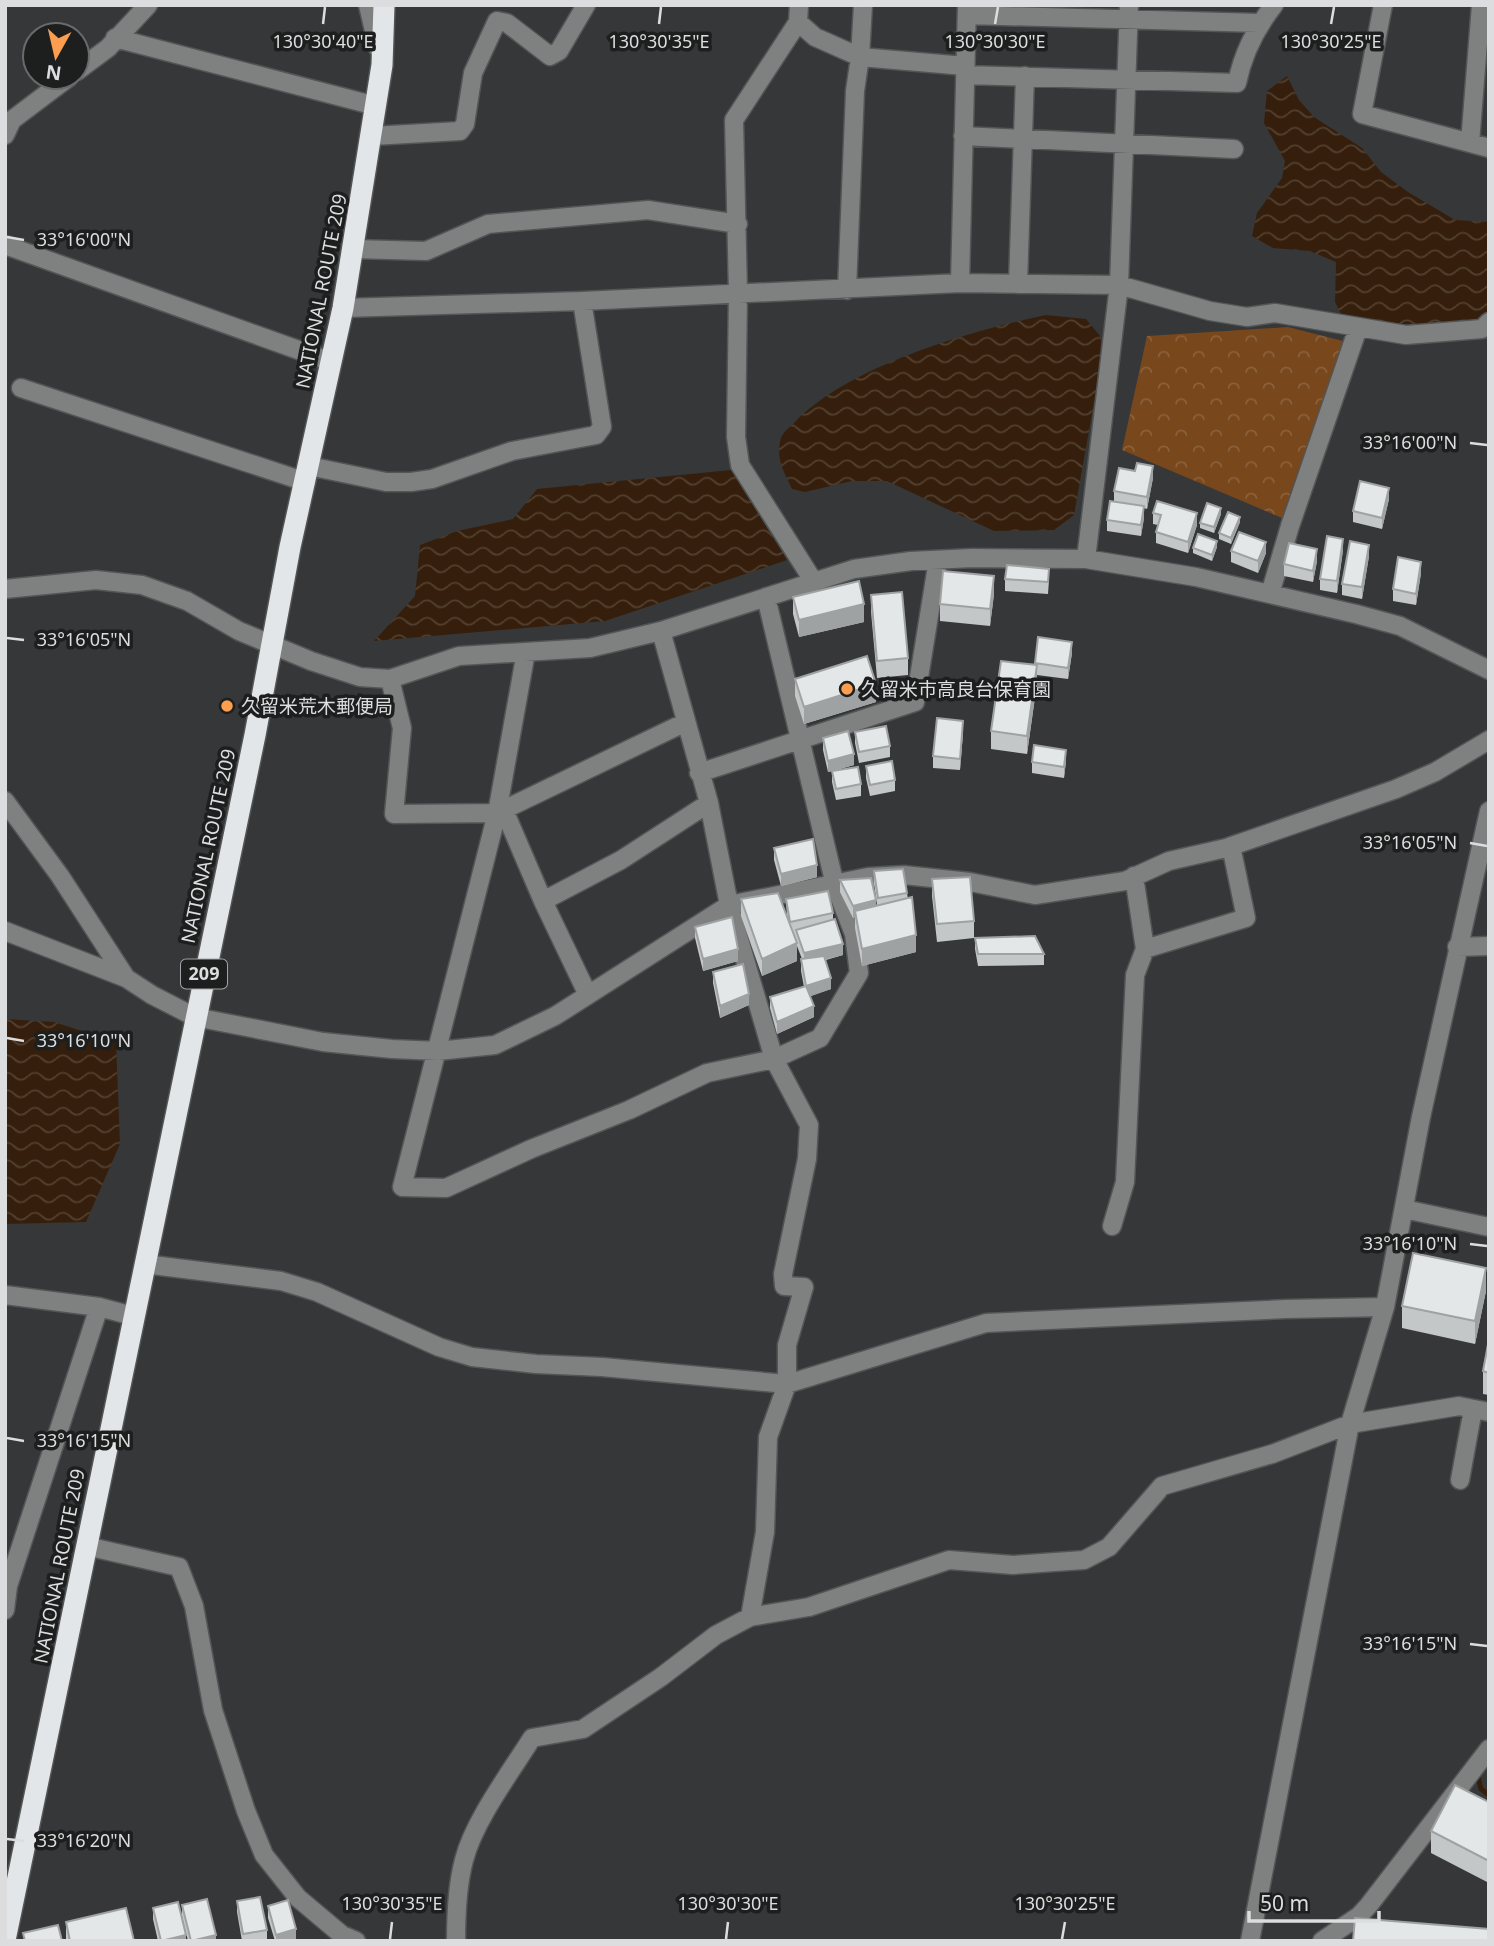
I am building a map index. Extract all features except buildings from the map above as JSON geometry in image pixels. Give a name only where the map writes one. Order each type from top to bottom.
[{"type":"highway","name":"NATIONAL ROUTE 209","points":[[7,1935],[273,645],[290,547],[344,308],[382,65],[384,5]]},
{"type":"street","points":[[91,61],[108,48],[148,5]]},
{"type":"street","points":[[368,5],[382,65]]},
{"type":"street","points":[[372,136],[460,131],[465,124],[473,73],[497,21],[507,23],[550,57],[559,51],[586,5]]},
{"type":"street","points":[[847,290],[855,91],[863,5]]},
{"type":"street","points":[[814,582],[740,465],[736,437],[738,224],[734,120],[799,14],[816,37],[860,57],[1025,76],[1237,83],[1241,61],[1260,23],[1274,5]]},
{"type":"street","points":[[1382,5],[1362,114],[1489,148]]},
{"type":"street","points":[[1470,142],[1481,5]]},
{"type":"street","points":[[960,283],[967,10],[1129,12],[1260,23]]},
{"type":"street","points":[[1086,559],[1119,285],[1129,12]]},
{"type":"street","points":[[115,38],[376,106]]},
{"type":"street","points":[[1018,284],[1025,76]]},
{"type":"street","points":[[5,135],[12,120],[50,91]]},
{"type":"street","points":[[964,136],[1234,149]]},
{"type":"street","points":[[353,249],[426,251],[488,224],[648,209],[738,224]]},
{"type":"street","points":[[5,245],[332,362]]},
{"type":"street","points":[[344,308],[582,301],[960,283],[1119,285],[1210,311],[1247,317],[1275,313],[1406,335],[1482,329],[1489,322]]},
{"type":"street","points":[[21,388],[308,474],[386,482],[432,479],[512,451],[596,435],[602,427],[582,301]]},
{"type":"street","points":[[1269,594],[1358,328]]},
{"type":"street","points":[[699,773],[915,702],[938,559]]},
{"type":"street","points":[[5,589],[96,580],[142,584],[187,601],[239,631],[311,661],[360,677],[390,679],[459,656],[590,648],[661,631],[854,569],[938,559],[1086,559],[1196,577],[1400,626],[1489,670]]},
{"type":"street","points":[[526,652],[501,811],[402,1187],[446,1188],[531,1149],[629,1110],[707,1073],[774,1059],[820,1038],[859,973],[854,934],[835,885],[766,597]]},
{"type":"street","points":[[661,631],[709,803],[729,905],[774,1059],[809,1125],[807,1159],[783,1275],[784,1286],[804,1287],[787,1345],[787,1384],[768,1437],[765,1532],[750,1617]]},
{"type":"street","points":[[390,679],[402,728],[394,814],[501,811],[686,722]]},
{"type":"street","points":[[5,931],[126,978],[195,1017],[323,1042],[438,1051],[495,1045],[555,1016],[729,905],[868,877],[904,875],[1035,895],[1125,881],[1169,862],[1231,846],[1396,789],[1435,772],[1489,740]]},
{"type":"street","points":[[5,801],[60,876],[126,978]]},
{"type":"street","points":[[543,901],[621,860],[709,803]]},
{"type":"street","points":[[501,811],[588,995]]},
{"type":"street","points":[[1250,1941],[1350,1424],[1385,1307],[1421,1117],[1489,811]]},
{"type":"street","points":[[1145,949],[1245,918],[1231,846]]},
{"type":"street","points":[[1112,1226],[1125,1182],[1135,975],[1145,949],[1134,876]]},
{"type":"street","points":[[1457,947],[1489,946]]},
{"type":"street","points":[[1404,1209],[1489,1227]]},
{"type":"street","points":[[145,1264],[281,1281],[317,1292],[439,1348],[472,1357],[787,1384],[986,1323],[1385,1307]]},
{"type":"street","points":[[5,1296],[99,1307],[133,1316]]},
{"type":"street","points":[[5,1610],[8,1586],[99,1307]]},
{"type":"street","points":[[456,1941],[456,1910],[464,1858],[482,1819],[532,1738],[583,1729],[662,1677],[716,1635],[750,1617],[809,1607],[949,1560],[1013,1565],[1084,1560],[1109,1547],[1162,1486],[1192,1475],[1222,1470],[1272,1454],[1350,1424],[1459,1406],[1481,1410],[1460,1480]]},
{"type":"street","points":[[86,1546],[179,1567],[194,1606],[214,1710],[246,1811],[264,1855],[298,1898],[349,1938]]},
{"type":"street","points":[[1322,1941],[1359,1916],[1369,1905],[1489,1749]]},
{"type":"green space","points":[[1288,327],[1343,341],[1282,518],[1122,450],[1147,336]]},
{"type":"water","points":[[1287,76],[1299,100],[1314,117],[1362,148],[1381,172],[1408,192],[1455,220],[1489,222],[1489,316],[1434,328],[1342,316],[1335,302],[1336,262],[1310,251],[1273,248],[1252,236],[1257,213],[1282,178],[1285,161],[1264,123],[1267,91]]},
{"type":"water","points":[[1046,315],[1086,319],[1101,337],[1100,369],[1074,515],[1054,530],[994,531],[887,481],[852,481],[805,492],[792,489],[780,458],[781,438],[818,402],[846,384],[912,354],[947,341]]},
{"type":"water","points":[[731,470],[787,560],[605,621],[374,641],[415,596],[420,545],[457,531],[513,519],[537,489]]},
{"type":"water","points":[[5,1019],[54,1022],[116,1042],[120,1144],[86,1222],[5,1224]]},
{"type":"waterway","points":[[1477,1773],[1481,1789],[1489,1795]]},
{"type":"place","name":"久留米市高良台保育園","points":[[847,689]]},
{"type":"place","name":"久留米荒木郵便局","points":[[227,706]]}]
